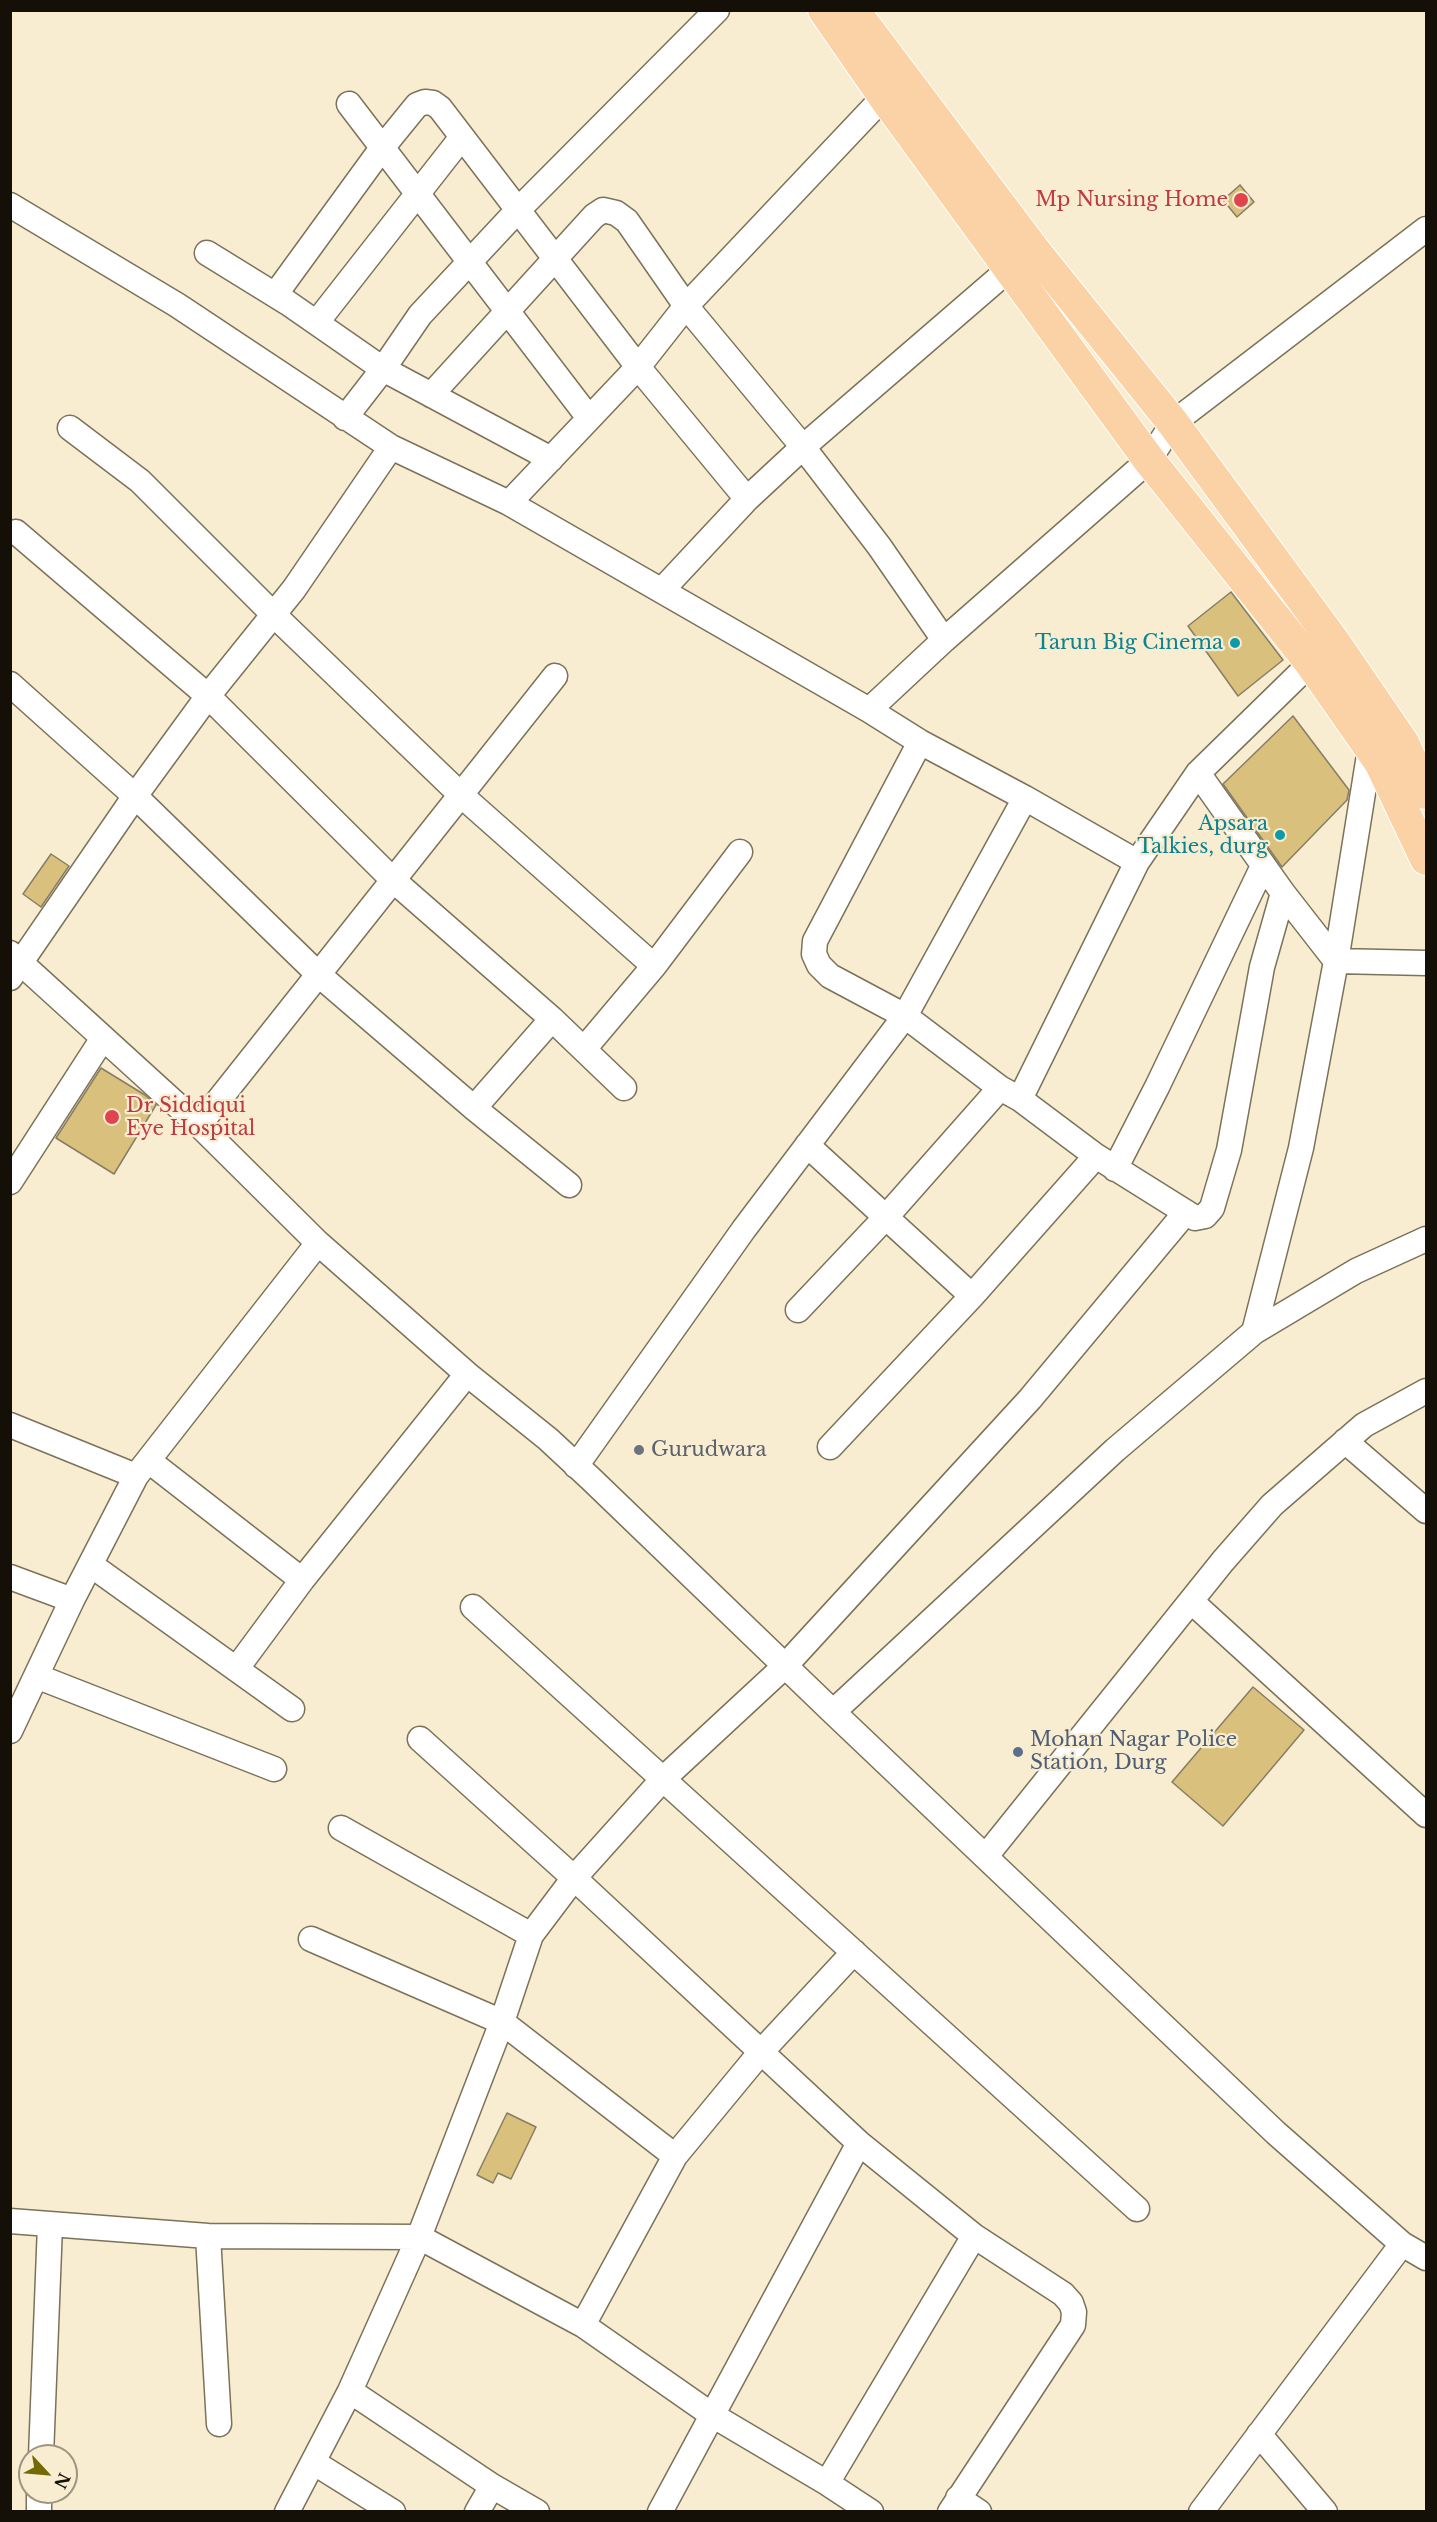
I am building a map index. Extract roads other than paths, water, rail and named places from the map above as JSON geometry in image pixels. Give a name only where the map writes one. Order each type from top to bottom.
[{"type":"main road","points":[[824,10],[894,87],[1022,259],[1149,460],[1310,662],[1380,762],[1426,860]]},
{"type":"main road","points":[[853,10],[894,87]]},
{"type":"main road","points":[[1022,259],[1173,423],[1334,642],[1403,743],[1423,777]]},
{"type":"street","points":[[345,418],[383,369],[420,315],[518,210],[717,10]]},
{"type":"street","points":[[509,503],[638,367],[686,306],[894,87]]},
{"type":"street","points":[[275,295],[382,148],[417,105],[424,102],[440,108],[638,367],[747,499]]},
{"type":"street","points":[[349,104],[589,418]]},
{"type":"street","points":[[317,322],[462,136]]},
{"type":"street","points":[[10,205],[177,305],[391,447],[509,503],[869,710],[920,742],[1025,798],[1137,862]]},
{"type":"street","points":[[431,395],[594,216],[603,210],[616,213],[627,221],[686,306],[803,447],[879,546],[944,640]]},
{"type":"street","points":[[869,710],[944,640],[1149,460],[1173,423],[1426,229]]},
{"type":"street","points":[[207,253],[317,322],[383,369],[551,459]]},
{"type":"street","points":[[662,590],[747,499],[803,447],[1022,259]]},
{"type":"street","points":[[70,428],[140,481],[273,614],[461,795],[654,966]]},
{"type":"street","points":[[391,447],[294,589],[208,696],[14,965],[103,1038],[199,1125],[318,1243],[467,1374],[548,1439],[1276,2133],[1402,2244],[1426,2258]]},
{"type":"street","points":[[16,532],[208,696],[393,880],[552,1019],[624,1088]]},
{"type":"street","points":[[798,1310],[886,1217],[1010,1094],[1137,862],[1198,774],[1310,662],[1334,642]]},
{"type":"street","points":[[199,1125],[555,676]]},
{"type":"street","points":[[10,684],[135,796],[319,975],[474,1108],[569,1185]]},
{"type":"street","points":[[920,742],[815,940],[814,954],[819,965],[830,975],[905,1016],[1105,1162],[1195,1218],[1204,1216],[1212,1208],[1229,1150],[1262,967],[1283,893]]},
{"type":"street","points":[[1254,1332],[1301,1148],[1336,961],[1370,749]]},
{"type":"street","points":[[1198,774],[1263,866],[1336,961]]},
{"type":"street","points":[[576,1466],[744,1229],[905,1016],[1025,798]]},
{"type":"street","points":[[584,1049],[654,966],[740,852]]},
{"type":"street","points":[[830,1447],[972,1296],[1105,1162],[1157,1087],[1263,866]]},
{"type":"street","points":[[1336,961],[1426,963]]},
{"type":"street","points":[[474,1108],[552,1019]]},
{"type":"street","points":[[10,1182],[103,1038]]},
{"type":"street","points":[[807,1145],[972,1296]]},
{"type":"street","points":[[287,2511],[350,2391],[419,2237],[502,2022],[531,1935],[574,1878],[663,1779],[785,1666],[1030,1399],[1186,1212]]},
{"type":"street","points":[[833,1712],[1115,1450],[1254,1332],[1356,1271],[1426,1239]]},
{"type":"street","points":[[10,1731],[72,1600],[143,1468],[318,1243]]},
{"type":"street","points":[[237,1668],[302,1580],[467,1374]]},
{"type":"street","points":[[986,1856],[1223,1561],[1272,1505],[1364,1425],[1426,1390]]},
{"type":"street","points":[[10,1425],[143,1468],[302,1580]]},
{"type":"street","points":[[1345,1441],[1426,1510]]},
{"type":"street","points":[[90,1565],[292,1709]]},
{"type":"street","points":[[10,1577],[72,1600]]},
{"type":"street","points":[[1192,1602],[1426,1815]]},
{"type":"street","points":[[473,1606],[1137,2209]]},
{"type":"street","points":[[36,1676],[274,1768]]},
{"type":"street","points":[[420,1739],[574,1878],[859,2143],[974,2236],[1062,2294],[1071,2303],[1074,2312],[1073,2325],[954,2505],[979,2511]]},
{"type":"street","points":[[341,1828],[531,1935]]},
{"type":"street","points":[[311,1939],[502,2022],[675,2156]]},
{"type":"street","points":[[584,2325],[675,2156],[760,2052],[854,1952]]},
{"type":"street","points":[[660,2511],[859,2143]]},
{"type":"street","points":[[10,2221],[208,2236],[419,2237],[584,2325],[712,2415],[827,2482],[871,2511]]},
{"type":"street","points":[[41,2444],[50,2225]]},
{"type":"street","points":[[208,2236],[219,2424]]},
{"type":"street","points":[[827,2482],[974,2236]]},
{"type":"street","points":[[1201,2511],[1402,2244]]},
{"type":"street","points":[[350,2391],[492,2486],[537,2511]]},
{"type":"street","points":[[1259,2434],[1325,2511]]},
{"type":"street","points":[[314,2462],[393,2511]]},
{"type":"street","points":[[477,2511],[492,2486]]},
{"type":"place","name":"Mp Nursing Home","points":[[1241,200]]},
{"type":"place","name":"Tarun Big Cinema","points":[[1235,643]]},
{"type":"place","name":"Apsara Talkies, durg","points":[[1280,835]]},
{"type":"place","name":"Dr Siddiqui Eye Hospital","points":[[112,1117]]},
{"type":"place","name":"Gurudwara","points":[[639,1450]]},
{"type":"place","name":"Mohan Nagar Police Station, Durg","points":[[1018,1752]]}]
